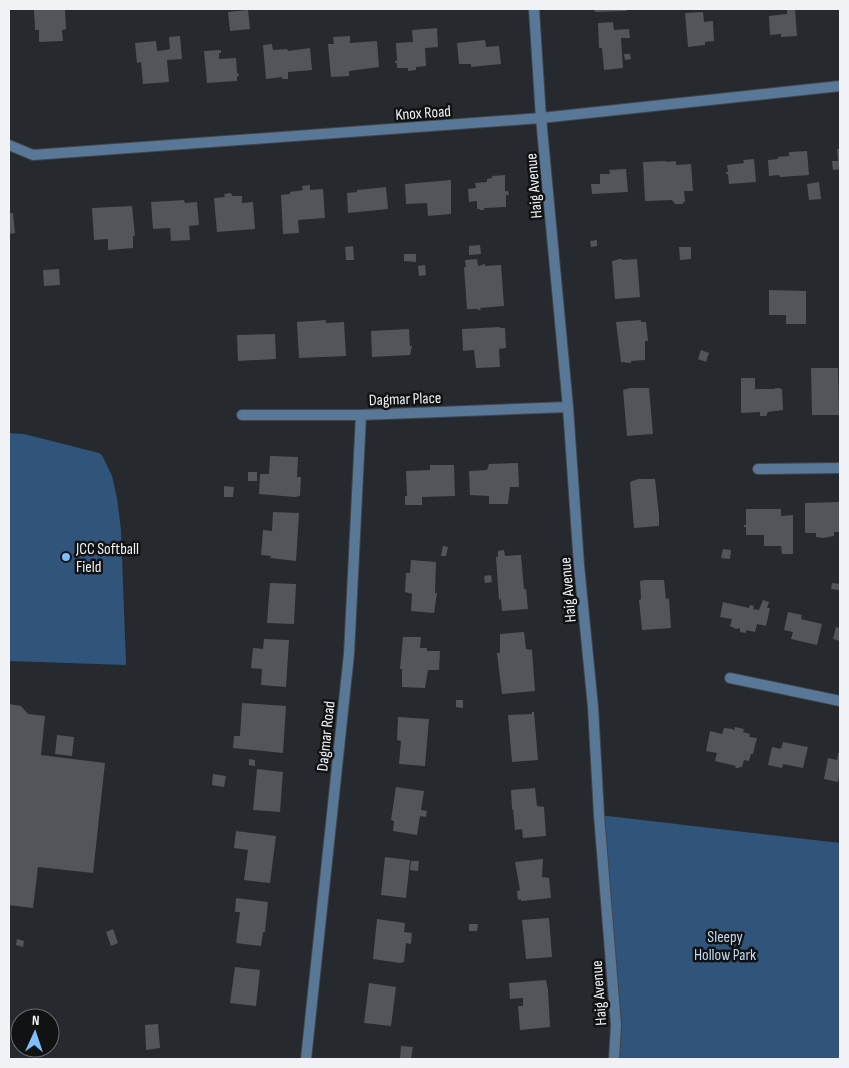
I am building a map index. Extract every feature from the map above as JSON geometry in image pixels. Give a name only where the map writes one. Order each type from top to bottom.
[{"type":"street","name":"Haig Avenue","points":[[534,9],[541,118],[568,407],[579,565],[593,708],[599,815],[616,1025],[614,1059]]},
{"type":"street","name":"Knox Road","points":[[9,145],[33,156],[541,118],[840,86]]},
{"type":"street","name":"Dagmar Place","points":[[242,416],[361,415],[568,407]]},
{"type":"street","name":"Dagmar Road","points":[[306,1059],[348,654],[361,415]]},
{"type":"street","points":[[758,469],[840,468]]},
{"type":"street","points":[[730,678],[840,702]]},
{"type":"green space","name":"JCC Softball Field","points":[[9,433],[24,434],[102,455],[112,476],[121,530],[126,665],[9,661]]},
{"type":"green space","name":"Sleepy Hollow Park","points":[[599,815],[840,843],[840,1059],[614,1059]]},
{"type":"building","points":[[65,9],[66,29],[62,30],[63,41],[39,42],[39,30],[35,30],[34,10]]},
{"type":"building","points":[[594,9],[627,9],[627,11],[595,12]]},
{"type":"building","points":[[787,9],[795,9],[797,36],[781,37],[781,34],[770,35],[769,16],[787,14]]},
{"type":"building","points":[[248,10],[250,29],[230,31],[228,12]]},
{"type":"building","points":[[703,12],[704,22],[713,21],[714,41],[705,42],[705,45],[688,47],[685,13]]},
{"type":"building","points":[[613,22],[614,30],[629,29],[630,38],[621,38],[623,68],[604,70],[602,48],[599,48],[598,23]]},
{"type":"building","points":[[437,28],[438,47],[425,48],[426,66],[416,67],[416,70],[408,71],[408,68],[397,68],[397,63],[395,63],[397,61],[396,43],[413,42],[412,30]]},
{"type":"building","points":[[180,36],[182,59],[167,60],[169,82],[143,84],[141,62],[137,63],[135,43],[156,41],[157,51],[166,50],[170,49],[169,37]]},
{"type":"building","points":[[350,36],[350,43],[377,41],[379,67],[349,71],[349,76],[331,77],[328,44],[334,44],[333,37]]},
{"type":"building","points":[[485,40],[486,47],[499,46],[501,64],[471,67],[471,64],[459,64],[457,43]]},
{"type":"building","points":[[272,44],[273,50],[287,49],[288,51],[310,48],[312,70],[288,72],[288,79],[282,79],[282,77],[266,79],[263,45]]},
{"type":"building","points":[[221,50],[219,59],[236,58],[239,76],[237,76],[237,81],[207,83],[204,51]]},
{"type":"building","points":[[624,54],[630,54],[631,59],[625,60]]},
{"type":"building","points":[[837,149],[840,149],[840,169],[833,170],[832,161],[838,161]]},
{"type":"building","points":[[807,151],[809,175],[769,176],[768,160],[789,156],[789,152]]},
{"type":"building","points":[[754,159],[756,182],[729,184],[728,174],[726,174],[728,172],[727,165],[744,163],[743,160]]},
{"type":"building","points":[[676,161],[676,165],[691,164],[693,191],[684,191],[685,201],[682,204],[675,204],[672,200],[645,201],[643,162]]},
{"type":"building","points":[[626,169],[628,192],[592,194],[591,184],[600,184],[600,174],[610,174],[609,170]]},
{"type":"building","points":[[505,175],[505,191],[508,191],[509,195],[506,195],[506,207],[484,208],[484,210],[480,210],[477,209],[477,201],[469,202],[468,189],[476,188],[475,183],[487,182],[487,179],[492,178],[492,176]]},
{"type":"building","points":[[451,180],[451,214],[428,216],[427,203],[406,204],[405,184]]},
{"type":"building","points":[[819,182],[821,199],[809,200],[807,184]]},
{"type":"building","points":[[310,185],[310,190],[323,189],[325,218],[298,220],[299,233],[283,234],[281,195],[303,190],[302,186]]},
{"type":"building","points":[[386,187],[388,209],[348,213],[347,193]]},
{"type":"building","points":[[231,193],[232,196],[242,196],[242,203],[253,202],[255,229],[217,232],[214,198],[225,197],[224,194]]},
{"type":"building","points":[[184,200],[185,203],[197,202],[199,225],[189,226],[190,240],[171,241],[170,228],[153,229],[151,202]]},
{"type":"building","points":[[132,206],[135,236],[133,236],[133,248],[108,250],[108,239],[94,240],[92,208]]},
{"type":"building","points":[[9,213],[13,213],[15,233],[9,234]]},
{"type":"building","points":[[597,240],[597,246],[591,247],[590,241]]},
{"type":"building","points":[[480,245],[481,254],[469,255],[469,246]]},
{"type":"building","points":[[353,246],[354,260],[346,260],[345,247]]},
{"type":"building","points":[[679,247],[691,247],[691,259],[680,260]]},
{"type":"building","points":[[404,254],[416,254],[416,262],[404,261]]},
{"type":"building","points":[[477,259],[478,266],[485,264],[485,266],[501,265],[504,306],[480,308],[481,310],[467,309],[465,260]]},
{"type":"building","points":[[637,259],[640,297],[615,299],[612,261]]},
{"type":"building","points":[[425,265],[426,275],[419,276],[418,266]]},
{"type":"building","points":[[59,269],[60,285],[44,286],[43,270]]},
{"type":"building","points":[[769,290],[806,291],[806,324],[786,324],[786,315],[769,315]]},
{"type":"building","points":[[326,320],[326,323],[344,322],[346,356],[299,358],[297,322]]},
{"type":"building","points":[[641,320],[641,322],[646,322],[648,341],[645,341],[645,360],[631,361],[631,363],[621,362],[616,322]]},
{"type":"building","points":[[505,328],[506,348],[499,349],[500,367],[476,368],[474,350],[463,351],[462,329]]},
{"type":"building","points":[[409,329],[410,346],[412,346],[410,355],[372,357],[371,331]]},
{"type":"building","points":[[275,334],[276,359],[238,361],[237,335]]},
{"type":"building","points":[[701,350],[709,353],[706,362],[698,359]]},
{"type":"building","points":[[811,368],[838,368],[839,415],[812,415]]},
{"type":"building","points":[[741,378],[755,378],[755,389],[782,389],[783,410],[768,412],[766,416],[760,416],[760,412],[741,413]]},
{"type":"building","points":[[649,388],[653,434],[627,436],[623,390]]},
{"type":"building","points":[[270,456],[298,457],[297,477],[301,477],[300,496],[259,494],[260,474],[269,474]]},
{"type":"building","points":[[518,463],[519,487],[510,487],[508,504],[489,504],[489,496],[470,495],[469,471],[487,470],[489,464]]},
{"type":"building","points":[[430,465],[454,465],[455,496],[422,497],[422,505],[405,505],[405,496],[407,496],[406,471],[430,470]]},
{"type":"building","points":[[248,472],[257,472],[257,481],[248,481]]},
{"type":"building","points":[[638,479],[655,479],[659,526],[634,528],[630,482]]},
{"type":"building","points":[[224,486],[234,487],[233,497],[224,497]]},
{"type":"building","points":[[840,502],[840,532],[834,532],[834,536],[823,538],[816,537],[816,533],[805,533],[805,503]]},
{"type":"building","points":[[746,509],[781,509],[781,516],[793,515],[793,554],[782,554],[781,546],[764,546],[764,535],[746,535],[746,527],[744,525],[746,525]]},
{"type":"building","points":[[273,512],[299,513],[296,561],[261,555],[263,530],[272,531]]},
{"type":"building","points":[[443,546],[448,547],[446,556],[441,556]]},
{"type":"building","points":[[723,549],[731,550],[730,559],[721,558]]},
{"type":"building","points":[[504,550],[505,556],[521,555],[528,609],[502,611],[501,599],[499,600],[496,557],[498,557],[498,551]]},
{"type":"building","points":[[411,560],[436,562],[435,593],[437,593],[434,613],[411,611],[412,594],[405,592],[406,573],[410,573]]},
{"type":"building","points":[[491,575],[492,582],[485,583],[484,576]]},
{"type":"building","points":[[664,580],[666,599],[669,598],[671,628],[642,630],[639,600],[641,599],[640,581]]},
{"type":"building","points":[[270,583],[296,584],[294,624],[267,623]]},
{"type":"building","points":[[832,583],[840,584],[839,590],[831,589]]},
{"type":"building","points":[[763,600],[769,602],[767,608],[770,608],[766,626],[757,624],[755,632],[746,630],[746,633],[740,632],[740,628],[736,629],[730,626],[732,619],[720,617],[723,602],[749,608],[750,605],[754,606],[753,609],[759,610]]},
{"type":"building","points":[[788,612],[802,615],[801,619],[822,624],[817,645],[791,639],[793,632],[784,630]]},
{"type":"building","points":[[836,627],[840,628],[840,641],[833,639]]},
{"type":"building","points":[[524,632],[526,649],[532,650],[535,691],[502,694],[497,653],[500,653],[500,634]]},
{"type":"building","points":[[403,637],[421,637],[420,648],[427,648],[427,651],[440,651],[439,670],[428,670],[425,688],[402,687],[402,669],[400,669]]},
{"type":"building","points":[[264,639],[289,640],[286,687],[261,685],[262,669],[251,668],[253,648],[263,649]]},
{"type":"building","points":[[456,700],[463,700],[463,708],[456,707]]},
{"type":"building","points":[[242,703],[286,706],[283,753],[233,748],[234,736],[240,736]]},
{"type":"building","points":[[9,704],[21,706],[28,714],[45,716],[41,755],[105,763],[93,873],[38,867],[33,908],[9,905]]},
{"type":"building","points":[[534,712],[538,760],[512,762],[508,715],[532,714]]},
{"type":"building","points":[[398,717],[429,719],[425,766],[399,764],[401,741],[397,740]]},
{"type":"building","points":[[735,727],[744,729],[743,732],[750,734],[749,737],[757,738],[749,761],[744,760],[742,767],[739,768],[715,761],[717,753],[706,751],[710,731],[722,734],[724,728],[733,729],[734,731]]},
{"type":"building","points":[[57,735],[74,737],[72,756],[55,754]]},
{"type":"building","points":[[783,742],[808,747],[803,768],[783,764],[782,768],[768,765],[772,747],[781,749]]},
{"type":"building","points":[[838,753],[840,753],[840,776],[838,782],[824,779],[828,758],[837,760]]},
{"type":"building","points":[[249,759],[255,760],[255,766],[249,765]]},
{"type":"building","points":[[257,769],[283,772],[280,812],[253,810]]},
{"type":"building","points":[[213,774],[226,776],[224,787],[212,785]]},
{"type":"building","points":[[396,787],[424,791],[421,810],[427,811],[426,817],[420,816],[417,835],[393,831],[394,821],[391,820]]},
{"type":"building","points":[[535,788],[537,806],[544,807],[546,836],[523,838],[522,829],[515,830],[511,790]]},
{"type":"building","points":[[236,831],[276,836],[270,883],[244,880],[248,850],[234,848]]},
{"type":"building","points":[[385,857],[410,860],[406,898],[381,895]]},
{"type":"building","points":[[543,859],[542,877],[549,878],[551,898],[518,900],[517,891],[520,890],[515,862]]},
{"type":"building","points":[[411,861],[419,861],[418,871],[410,870]]},
{"type":"building","points":[[236,898],[268,902],[265,932],[263,932],[261,946],[236,943],[240,912],[235,912]]},
{"type":"building","points":[[549,918],[552,957],[526,959],[522,920]]},
{"type":"building","points":[[377,919],[405,923],[404,932],[412,933],[411,944],[406,943],[404,962],[373,959]]},
{"type":"building","points":[[469,924],[478,924],[477,931],[469,931]]},
{"type":"building","points":[[113,929],[118,943],[111,946],[106,932]]},
{"type":"building","points":[[17,939],[24,941],[23,947],[16,945]]},
{"type":"building","points":[[235,967],[260,970],[256,1006],[230,1003]]},
{"type":"building","points":[[546,980],[550,1027],[520,1030],[518,1006],[523,1006],[523,998],[510,999],[509,983]]},
{"type":"building","points":[[369,983],[396,987],[391,1026],[364,1023]]},
{"type":"building","points":[[158,1024],[160,1048],[146,1050],[145,1025]]},
{"type":"building","points":[[401,1046],[413,1047],[411,1059],[400,1059]]},
{"type":"place","name":"JCC Softball Field","points":[[66,557]]}]
